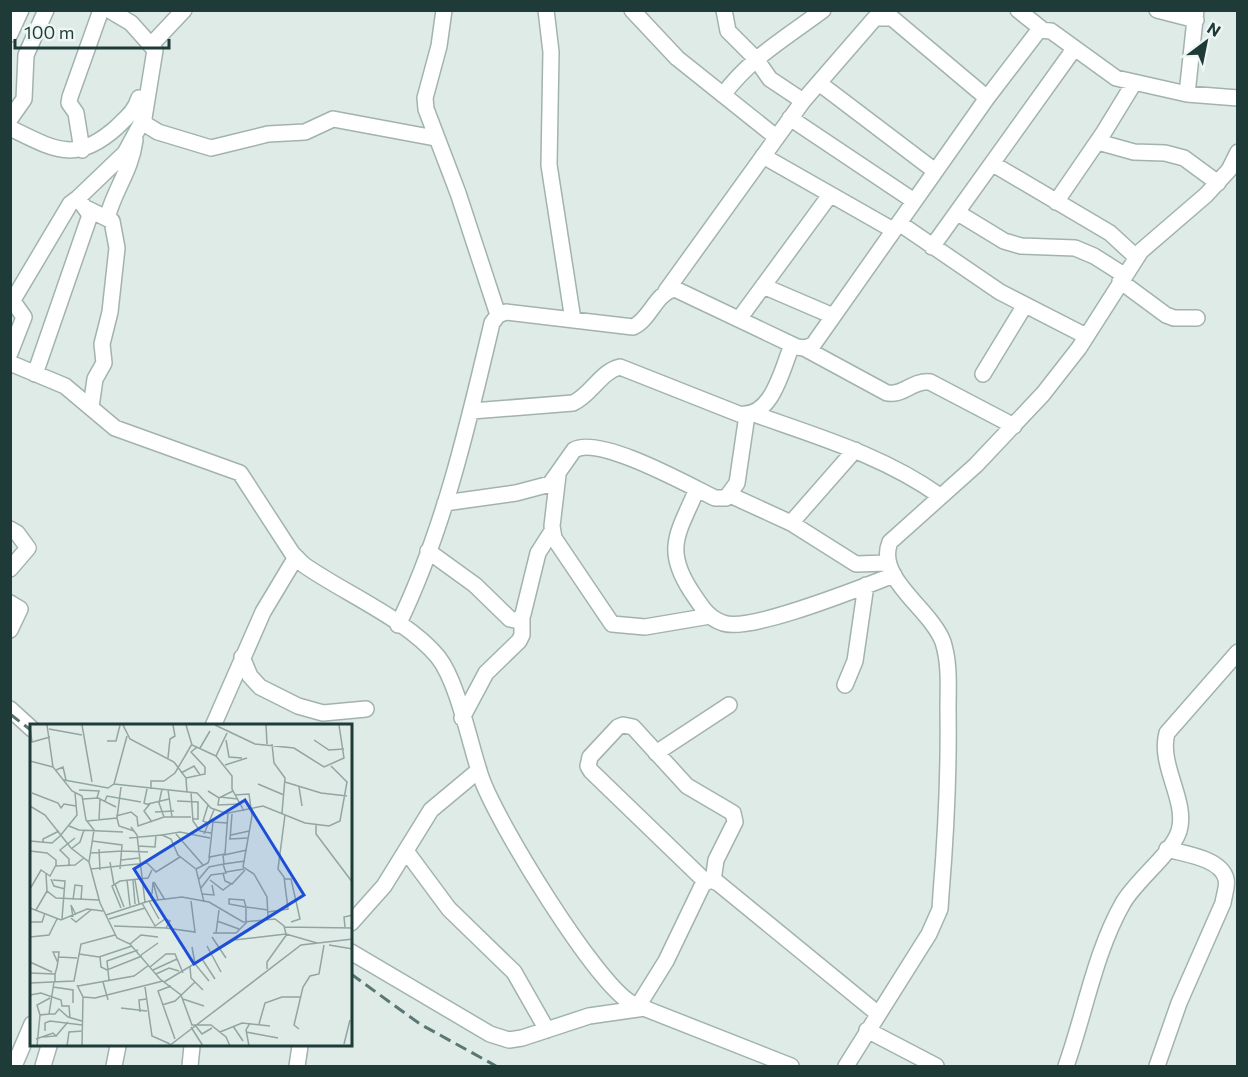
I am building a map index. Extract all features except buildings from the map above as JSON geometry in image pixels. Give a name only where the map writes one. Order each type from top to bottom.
[{"type":"street","points":[[10,34],[21,10]]},
{"type":"street","points":[[10,119],[24,99],[26,56],[46,10]]},
{"type":"street","points":[[82,150],[76,113],[69,103],[101,10]]},
{"type":"street","points":[[83,204],[125,153],[144,118],[155,58],[151,45],[130,23],[109,10]]},
{"type":"street","points":[[151,45],[184,10]]},
{"type":"street","points":[[444,10],[439,46],[425,98],[429,122],[458,193],[498,315]]},
{"type":"street","points":[[546,10],[551,52],[549,165],[573,320]]},
{"type":"street","points":[[632,10],[677,58],[776,137]]},
{"type":"street","points":[[724,10],[728,31],[756,59],[770,79],[803,101]]},
{"type":"street","points":[[723,96],[738,74],[823,10]]},
{"type":"street","points":[[1018,10],[1043,30],[1051,31],[1107,74],[1134,83],[1187,94],[1238,98]]},
{"type":"street","points":[[1156,10],[1196,15],[1187,94]]},
{"type":"street","points":[[398,625],[411,598],[445,503],[472,411],[492,323],[498,315],[506,312],[633,327],[641,321],[666,291],[803,101],[875,18],[883,16],[899,24],[987,98]]},
{"type":"street","points":[[798,346],[813,345],[987,98],[1035,34],[1043,30]]},
{"type":"street","points":[[932,247],[1074,49]]},
{"type":"street","points":[[819,83],[935,171]]},
{"type":"street","points":[[1056,202],[1098,142],[1134,83]]},
{"type":"street","points":[[10,128],[50,147],[82,150],[106,136],[136,109],[139,98],[147,100]]},
{"type":"street","points":[[144,118],[146,124],[158,132],[211,148],[268,134],[305,132],[333,119],[435,138]]},
{"type":"street","points":[[790,118],[915,201]]},
{"type":"street","points":[[107,218],[114,193],[130,168],[135,136]]},
{"type":"street","points":[[1098,142],[1134,152],[1165,153],[1184,158],[1218,183]]},
{"type":"street","points":[[846,1066],[877,1013],[929,934],[940,909],[949,775],[946,655],[935,626],[890,569],[887,550],[894,537],[976,465],[1043,394],[1086,336],[1122,278],[1148,242],[1218,183],[1238,152]]},
{"type":"street","points":[[763,156],[830,195],[932,247],[1025,305],[1086,336]]},
{"type":"street","points":[[993,164],[1110,233],[1136,257]]},
{"type":"street","points":[[739,319],[830,195]]},
{"type":"street","points":[[10,353],[24,317],[12,299],[70,204],[83,204],[107,218],[114,226],[117,248],[110,312],[102,344],[104,363],[95,379],[91,407]]},
{"type":"street","points":[[35,374],[90,215],[83,204]]},
{"type":"street","points":[[958,213],[1004,241],[1021,246],[1075,248],[1094,256],[1166,315],[1174,318],[1197,318]]},
{"type":"street","points":[[764,286],[833,316]]},
{"type":"street","points":[[666,291],[675,289],[798,346],[887,393],[899,392],[916,383],[930,382],[1014,426]]},
{"type":"street","points":[[983,374],[1025,305]]},
{"type":"street","points":[[445,503],[550,484],[574,450],[594,446],[618,453],[715,498],[726,498],[737,483],[750,415],[764,406],[798,346]]},
{"type":"street","points":[[10,363],[65,386],[115,428],[240,473],[296,557],[319,576],[398,625],[439,658],[448,674],[479,770],[499,818],[601,975],[619,996],[790,1066]]},
{"type":"street","points":[[472,411],[573,403],[584,398],[612,369],[620,367],[750,415],[855,450],[891,465],[940,496]]},
{"type":"street","points":[[791,523],[855,450]]},
{"type":"street","points":[[462,718],[486,673],[519,641],[522,635],[522,618],[538,553],[552,531],[558,475]]},
{"type":"street","points":[[697,489],[675,543],[674,553],[681,575],[710,616],[729,625],[745,623],[823,601],[866,585],[890,569]]},
{"type":"street","points":[[730,495],[791,523],[856,564],[890,569]]},
{"type":"street","points":[[10,529],[17,533],[28,548],[10,569]]},
{"type":"street","points":[[552,531],[567,560],[612,624],[645,627],[710,616]]},
{"type":"street","points":[[428,551],[475,585],[510,619],[514,621],[522,618]]},
{"type":"street","points":[[214,724],[273,592],[296,557]]},
{"type":"street","points":[[845,685],[855,661],[866,585]]},
{"type":"street","points":[[10,603],[20,609],[10,630]]},
{"type":"street","points":[[242,657],[250,676],[260,687],[298,706],[323,713],[366,709]]},
{"type":"street","points":[[1066,1066],[1110,928],[1132,889],[1179,832],[1180,822],[1164,742],[1167,733],[1236,657]]},
{"type":"street","points":[[656,753],[729,705]]},
{"type":"street","points":[[10,709],[30,727]]},
{"type":"street","points":[[642,1007],[710,881],[716,860],[735,822],[733,813],[687,786],[635,729],[623,725],[599,746],[590,757],[588,766],[663,842],[710,881],[877,1013]]},
{"type":"street","points":[[352,922],[384,886],[431,810],[479,770]]},
{"type":"street","points":[[1157,1066],[1179,1003],[1223,903],[1226,886],[1226,878],[1221,869],[1205,860],[1167,849]]},
{"type":"street","points":[[406,851],[454,914],[514,972],[547,1030]]},
{"type":"street","points":[[352,953],[490,1034],[510,1040],[589,1017],[642,1007]]},
{"type":"street","points":[[14,1066],[30,1029]]},
{"type":"street","points":[[867,1030],[936,1066]]},
{"type":"street","points":[[43,1066],[49,1047]]},
{"type":"street","points":[[114,1066],[118,1047]]},
{"type":"street","points":[[190,1066],[192,1047]]},
{"type":"street","points":[[297,1066],[300,1047]]},
{"type":"railway","points":[[10,714],[30,729]]},
{"type":"railway","points":[[352,975],[420,1024],[496,1066]]}]
